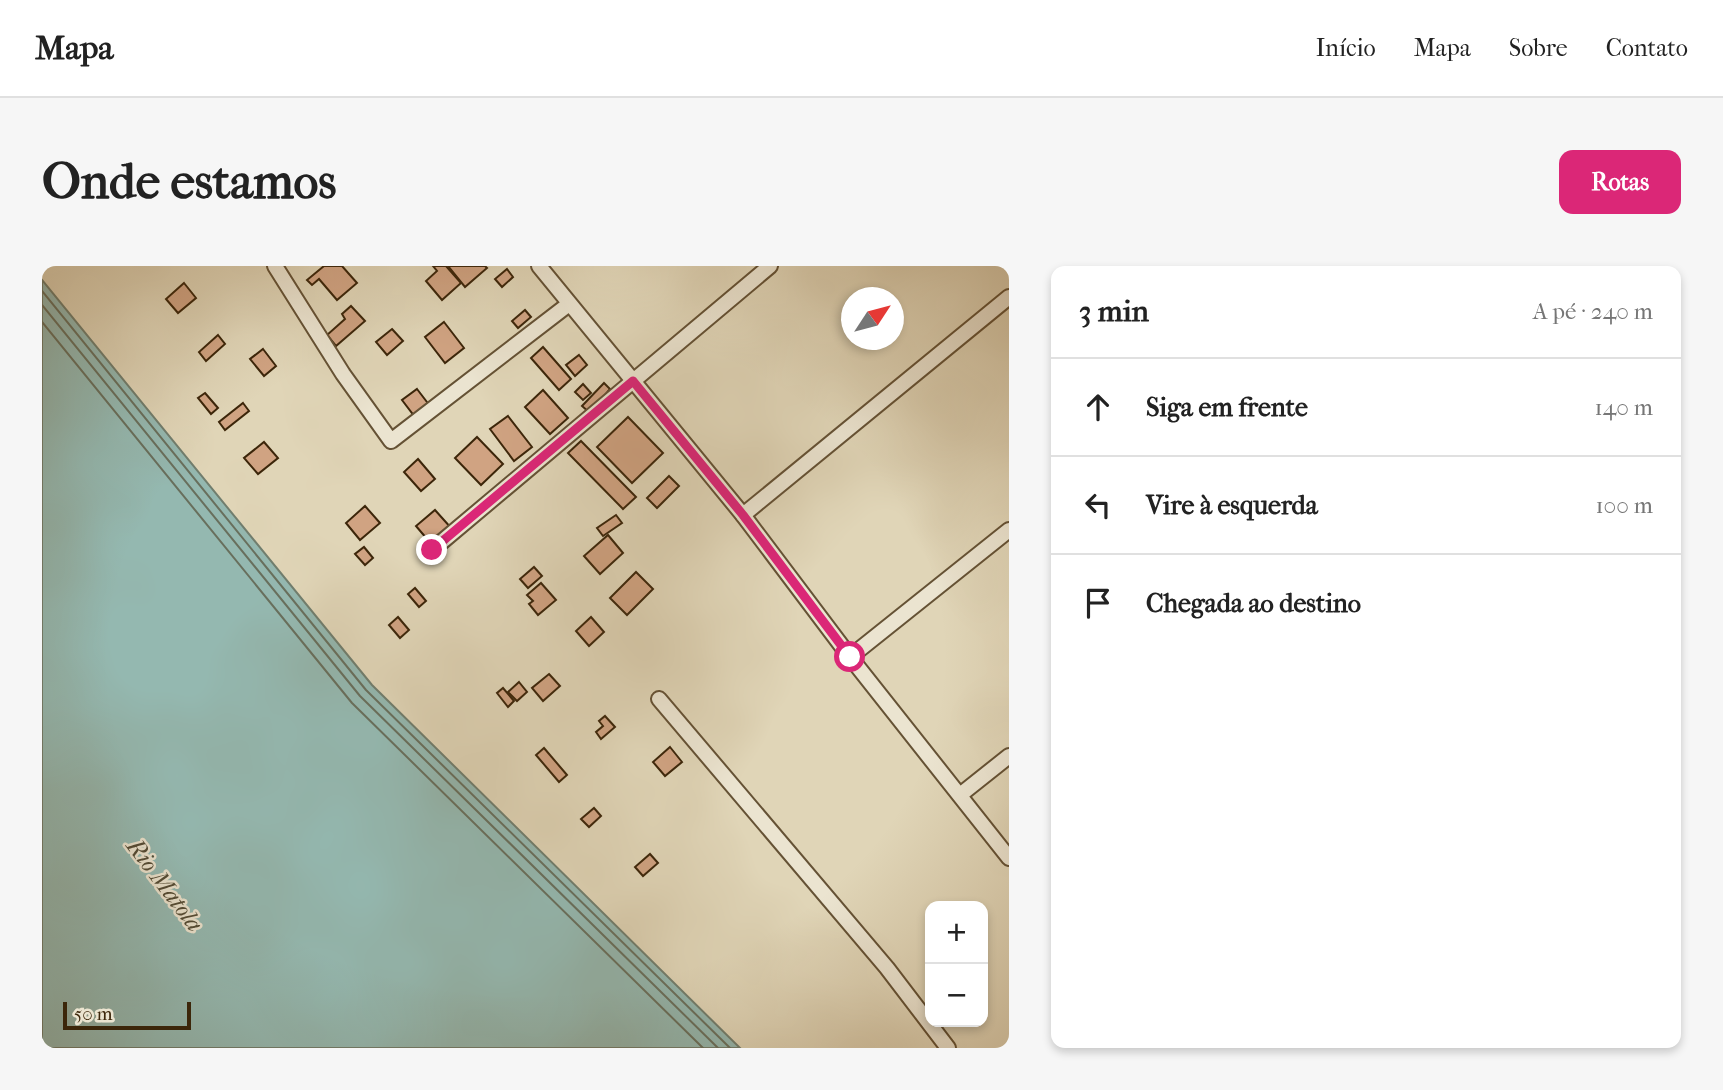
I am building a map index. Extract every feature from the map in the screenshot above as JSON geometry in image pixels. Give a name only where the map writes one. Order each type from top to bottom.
[{"type":"street","points":[[275,266],[343,374],[391,441],[569,304]]},
{"type":"street","points":[[539,266],[743,515],[850,657],[1009,859]]},
{"type":"street","points":[[432,550],[770,266]]},
{"type":"street","points":[[743,515],[1009,297]]},
{"type":"street","points":[[850,657],[1009,530]]},
{"type":"street","points":[[659,699],[887,968],[948,1048]]},
{"type":"street","points":[[960,795],[1009,756]]},
{"type":"water","name":"Rio Matola","points":[[42,280],[372,685],[740,1048],[42,1048]]},
{"type":"building","points":[[324,266],[342,266],[357,283],[337,300],[319,279],[312,285],[307,280]]},
{"type":"building","points":[[433,266],[446,266],[461,283],[442,300],[426,281],[437,271]]},
{"type":"building","points":[[448,266],[485,266],[487,268],[465,287]]},
{"type":"building","points":[[507,269],[513,277],[502,287],[495,279]]},
{"type":"building","points":[[184,283],[196,298],[178,313],[166,299]]},
{"type":"building","points":[[351,306],[365,321],[336,346],[327,335],[345,319],[342,314]]},
{"type":"building","points":[[525,310],[531,317],[518,328],[512,321]]},
{"type":"building","points":[[444,322],[464,348],[445,363],[425,337]]},
{"type":"building","points":[[392,329],[403,341],[387,355],[376,342]]},
{"type":"building","points":[[218,335],[225,344],[206,361],[199,352]]},
{"type":"building","points":[[543,347],[571,379],[559,390],[531,358]]},
{"type":"building","points":[[263,349],[276,366],[264,376],[250,359]]},
{"type":"building","points":[[579,355],[587,365],[575,376],[566,365]]},
{"type":"building","points":[[604,383],[610,389],[590,413],[582,406]]},
{"type":"building","points":[[583,384],[591,393],[583,400],[575,392]]},
{"type":"building","points":[[417,389],[430,406],[415,417],[402,400]]},
{"type":"building","points":[[543,390],[568,418],[550,434],[525,407]]},
{"type":"building","points":[[205,393],[218,408],[211,414],[198,398]]},
{"type":"building","points":[[243,403],[249,411],[225,430],[219,422]]},
{"type":"building","points":[[508,416],[532,447],[514,461],[490,429]]},
{"type":"building","points":[[628,417],[663,453],[632,483],[597,447]]},
{"type":"building","points":[[477,437],[503,464],[481,485],[455,458]]},
{"type":"building","points":[[581,441],[636,497],[623,509],[568,453]]},
{"type":"building","points":[[264,442],[278,458],[258,474],[244,458]]},
{"type":"building","points":[[418,459],[435,479],[421,491],[404,472]]},
{"type":"building","points":[[669,476],[679,486],[657,508],[647,498]]},
{"type":"building","points":[[365,506],[380,523],[360,540],[346,523]]},
{"type":"building","points":[[435,510],[452,529],[433,546],[416,526]]},
{"type":"building","points":[[616,515],[622,523],[603,536],[597,528]]},
{"type":"building","points":[[608,535],[623,553],[600,574],[584,556]]},
{"type":"building","points":[[364,547],[373,558],[365,565],[355,554]]},
{"type":"building","points":[[534,567],[542,576],[528,588],[520,579]]},
{"type":"building","points":[[636,572],[653,589],[627,615],[610,598]]},
{"type":"building","points":[[541,583],[556,600],[538,615],[529,604],[533,601],[527,595]]},
{"type":"building","points":[[415,588],[426,601],[419,607],[408,594]]},
{"type":"building","points":[[398,617],[409,630],[400,638],[389,625]]},
{"type":"building","points":[[591,617],[604,632],[589,646],[576,631]]},
{"type":"building","points":[[549,674],[560,686],[543,701],[532,688]]},
{"type":"building","points":[[519,682],[527,692],[517,701],[508,692]]},
{"type":"building","points":[[503,688],[514,701],[508,707],[497,693]]},
{"type":"building","points":[[605,716],[615,727],[601,739],[596,732],[603,726],[599,721]]},
{"type":"building","points":[[670,747],[682,762],[665,776],[653,762]]},
{"type":"building","points":[[544,748],[567,775],[559,782],[536,755]]},
{"type":"building","points":[[594,808],[601,816],[589,827],[581,819]]},
{"type":"building","points":[[650,854],[658,863],[643,876],[635,867]]},
{"type":"route","points":[[432,550],[633,381],[743,515],[850,657]]}]
